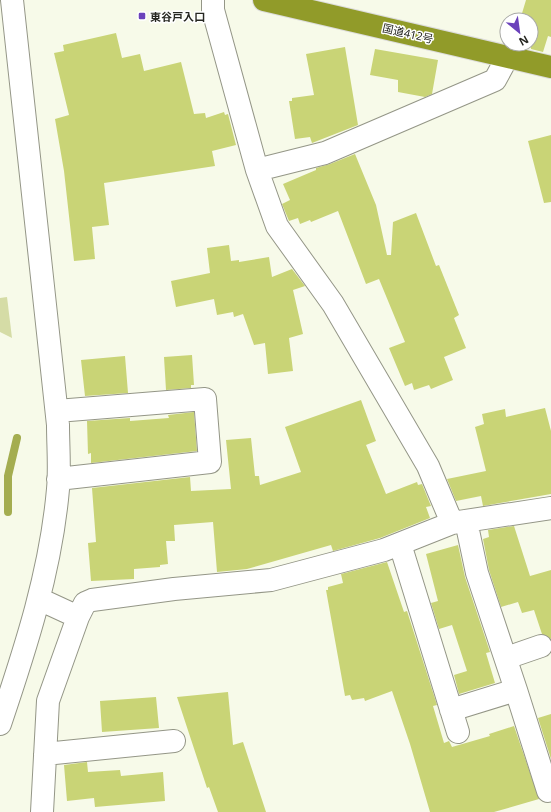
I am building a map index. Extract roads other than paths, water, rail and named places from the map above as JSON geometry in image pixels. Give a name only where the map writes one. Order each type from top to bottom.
[{"type":"highway","name":"国道412号","points":[[264,0],[551,67]]},
{"type":"street","points":[[0,724],[40,599],[48,558],[58,479],[57,411],[12,0]]},
{"type":"street","points":[[213,0],[213,10],[257,170],[277,226],[333,304],[459,522],[506,658],[548,791]]},
{"type":"street","points":[[257,170],[325,153],[495,80],[508,56]]},
{"type":"street","points":[[57,411],[205,399],[210,462],[58,479]]},
{"type":"street","points":[[42,812],[48,701],[78,617],[85,604],[92,600],[174,589],[271,580],[384,550],[459,522],[551,508]]},
{"type":"street","points":[[400,544],[458,732]]},
{"type":"street","points":[[40,599],[78,617]]},
{"type":"street","points":[[506,658],[542,646]]},
{"type":"street","points":[[451,710],[516,690]]},
{"type":"street","points":[[45,754],[124,756],[174,741]]},
{"type":"waterway","points":[[8,512],[8,476],[17,438]]},
{"type":"place","name":"東谷戸入口","points":[[142,16]]}]
